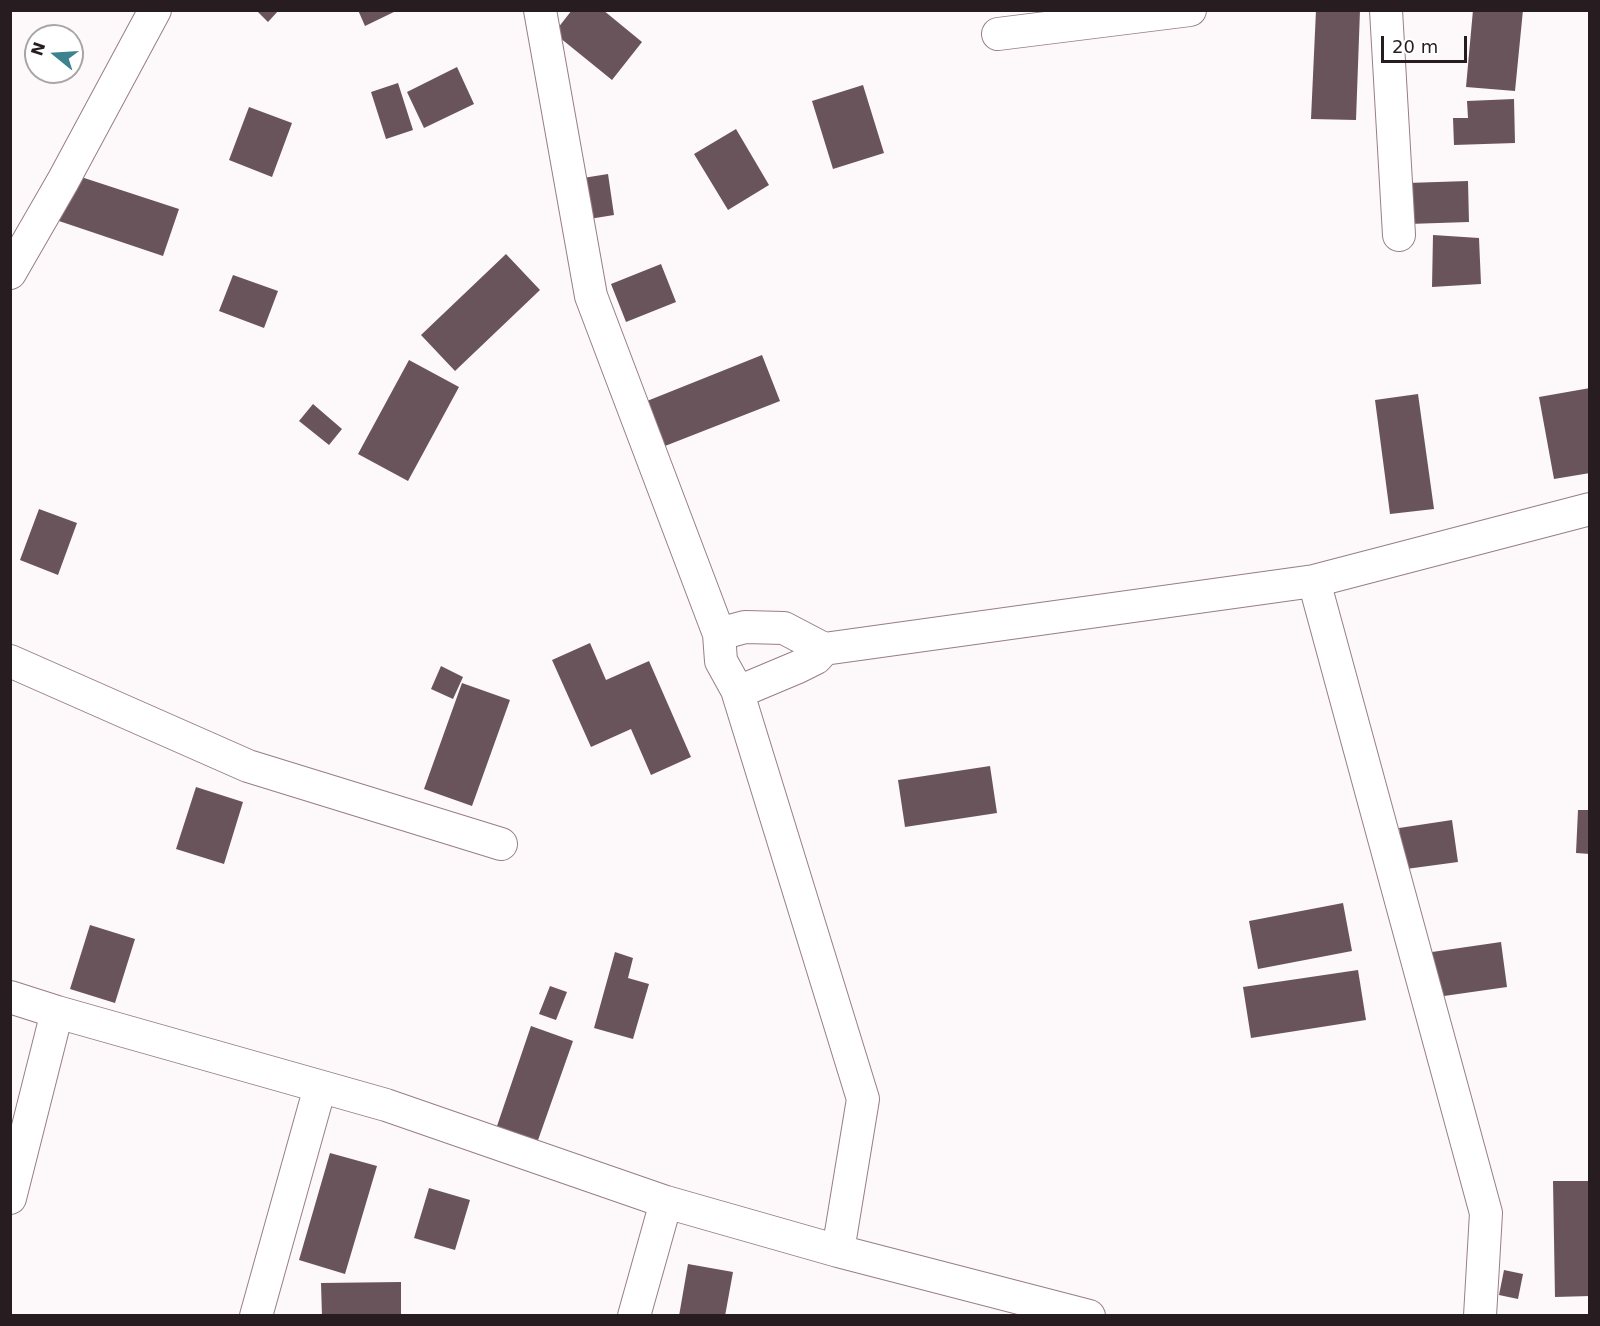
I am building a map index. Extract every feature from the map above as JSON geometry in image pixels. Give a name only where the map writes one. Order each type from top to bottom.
[{"type":"street","points":[[10,273],[21,231],[63,181],[154,10]]},
{"type":"street","points":[[998,34],[1190,10]]},
{"type":"street","points":[[1386,10],[1399,235]]},
{"type":"street","points":[[541,11],[591,296],[719,634],[721,661],[737,690],[863,1098],[838,1251]]},
{"type":"street","points":[[719,634],[745,627],[784,628],[824,650],[1314,581],[1590,509]]},
{"type":"street","points":[[1314,581],[1486,1213],[1480,1316]]},
{"type":"street","points":[[737,690],[748,688],[798,668],[816,658],[824,650]]},
{"type":"street","points":[[10,661],[248,766],[501,844]]},
{"type":"street","points":[[10,997],[386,1106],[666,1202],[838,1251],[1089,1316]]},
{"type":"street","points":[[10,1198],[57,1012]]},
{"type":"street","points":[[256,1316],[320,1087]]},
{"type":"street","points":[[634,1316],[666,1202]]},
{"type":"building","points":[[256,10],[279,10],[268,22]]},
{"type":"building","points":[[358,10],[398,10],[365,26]]},
{"type":"building","points":[[572,10],[603,10],[642,42],[612,80],[554,33]]},
{"type":"building","points":[[1316,10],[1360,10],[1356,120],[1311,119]]},
{"type":"building","points":[[1473,10],[1523,10],[1515,91],[1466,87]]},
{"type":"building","points":[[457,67],[474,104],[424,128],[407,92]]},
{"type":"building","points":[[398,83],[413,130],[386,139],[371,92]]},
{"type":"building","points":[[863,85],[884,153],[833,169],[812,101]]},
{"type":"building","points":[[1514,99],[1515,143],[1454,145],[1453,118],[1468,118],[1467,101]]},
{"type":"building","points":[[249,107],[292,123],[272,177],[229,160]]},
{"type":"building","points":[[736,129],[769,185],[728,210],[694,154]]},
{"type":"building","points":[[72,174],[179,209],[163,256],[56,220]]},
{"type":"building","points":[[608,174],[614,215],[589,219],[583,178]]},
{"type":"building","points":[[1468,181],[1469,222],[1408,224],[1407,183]]},
{"type":"building","points":[[1433,235],[1479,238],[1481,284],[1432,287]]},
{"type":"building","points":[[506,254],[540,290],[455,371],[421,335]]},
{"type":"building","points":[[661,264],[676,302],[626,322],[611,284]]},
{"type":"building","points":[[233,275],[278,291],[264,328],[219,311]]},
{"type":"building","points":[[762,355],[780,401],[665,446],[647,401]]},
{"type":"building","points":[[409,360],[459,387],[408,481],[358,454]]},
{"type":"building","points":[[1590,388],[1590,473],[1554,479],[1539,397]]},
{"type":"building","points":[[1418,394],[1434,509],[1390,514],[1375,400]]},
{"type":"building","points":[[313,404],[342,429],[329,445],[299,421]]},
{"type":"building","points":[[39,509],[77,523],[58,575],[20,560]]},
{"type":"building","points":[[590,643],[606,680],[649,661],[691,757],[651,775],[631,729],[591,747],[552,660]]},
{"type":"building","points":[[441,666],[463,677],[453,699],[431,689]]},
{"type":"building","points":[[462,683],[510,700],[472,806],[424,789]]},
{"type":"building","points":[[990,766],[997,813],[905,827],[898,780]]},
{"type":"building","points":[[196,787],[243,802],[224,864],[176,849]]},
{"type":"building","points":[[1578,810],[1590,810],[1590,854],[1576,853]]},
{"type":"building","points":[[1452,820],[1458,862],[1406,869],[1399,828]]},
{"type":"building","points":[[1343,903],[1352,951],[1258,969],[1249,921]]},
{"type":"building","points":[[90,925],[135,939],[115,1003],[70,989]]},
{"type":"building","points":[[1501,942],[1507,987],[1437,997],[1432,952]]},
{"type":"building","points":[[615,952],[633,958],[628,978],[649,984],[633,1039],[594,1028]]},
{"type":"building","points":[[1358,970],[1366,1020],[1251,1038],[1243,987]]},
{"type":"building","points":[[550,986],[567,992],[556,1020],[539,1014]]},
{"type":"building","points":[[531,1026],[573,1041],[537,1143],[496,1129]]},
{"type":"building","points":[[330,1153],[377,1166],[345,1274],[299,1260]]},
{"type":"building","points":[[1553,1181],[1590,1181],[1590,1296],[1555,1297]]},
{"type":"building","points":[[429,1188],[470,1200],[455,1250],[414,1238]]},
{"type":"building","points":[[688,1264],[733,1272],[725,1316],[679,1316]]},
{"type":"building","points":[[1504,1270],[1523,1274],[1518,1299],[1499,1295]]},
{"type":"building","points":[[401,1282],[401,1316],[322,1316],[321,1283]]}]
